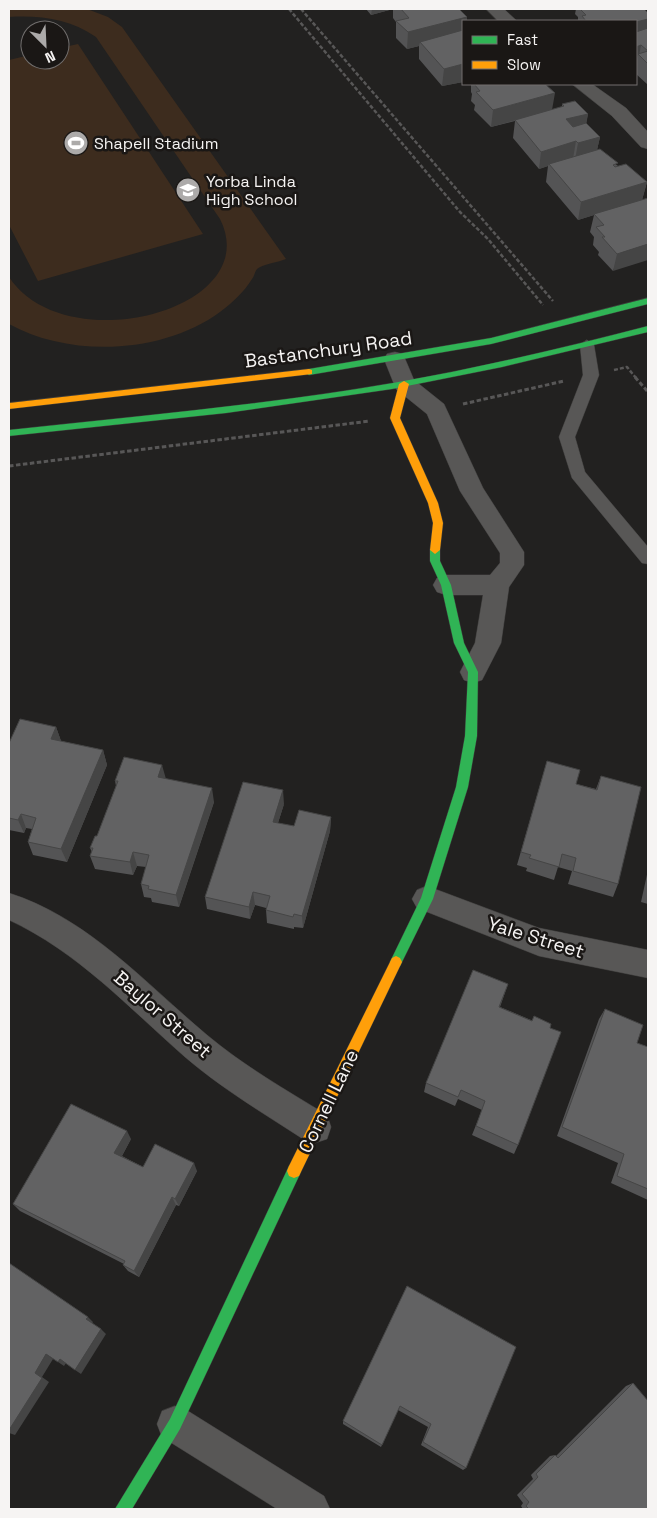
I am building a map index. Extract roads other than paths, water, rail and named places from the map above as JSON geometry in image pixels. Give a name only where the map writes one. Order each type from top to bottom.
[{"type":"main road","name":"Bastanchury Road","points":[[9,406],[278,375],[395,359],[542,329],[648,301]]},
{"type":"main road","points":[[9,433],[281,402],[404,384],[587,345],[648,329]]},
{"type":"main road","name":"Cornell Lane","points":[[123,1509],[175,1424],[314,1127],[427,899],[462,788],[471,736],[472,672],[460,643],[446,584],[435,561],[438,523],[433,503],[395,418],[404,384]]},
{"type":"street","points":[[494,9],[507,20]]},
{"type":"street","points":[[582,85],[619,112],[648,142]]},
{"type":"street","points":[[395,359],[404,384]]},
{"type":"street","name":"Cornell Lane","points":[[404,384],[436,410],[472,491],[512,552],[512,565],[498,585],[488,643],[472,672]]},
{"type":"street","points":[[446,584],[498,585]]},
{"type":"street","name":"Yale Street","points":[[427,899],[538,942],[596,956],[648,964]]},
{"type":"street","name":"Baylor Street","points":[[9,906],[80,943],[119,974],[197,1047],[245,1082],[314,1127]]},
{"type":"street","points":[[175,1424],[311,1509]]},
{"type":"lane","points":[[587,345],[591,375],[566,437],[578,474],[648,558]]},
{"type":"place","name":"Shapell Stadium","points":[[76,143]]},
{"type":"place","name":"Yorba Linda High School","points":[[188,190]]}]
